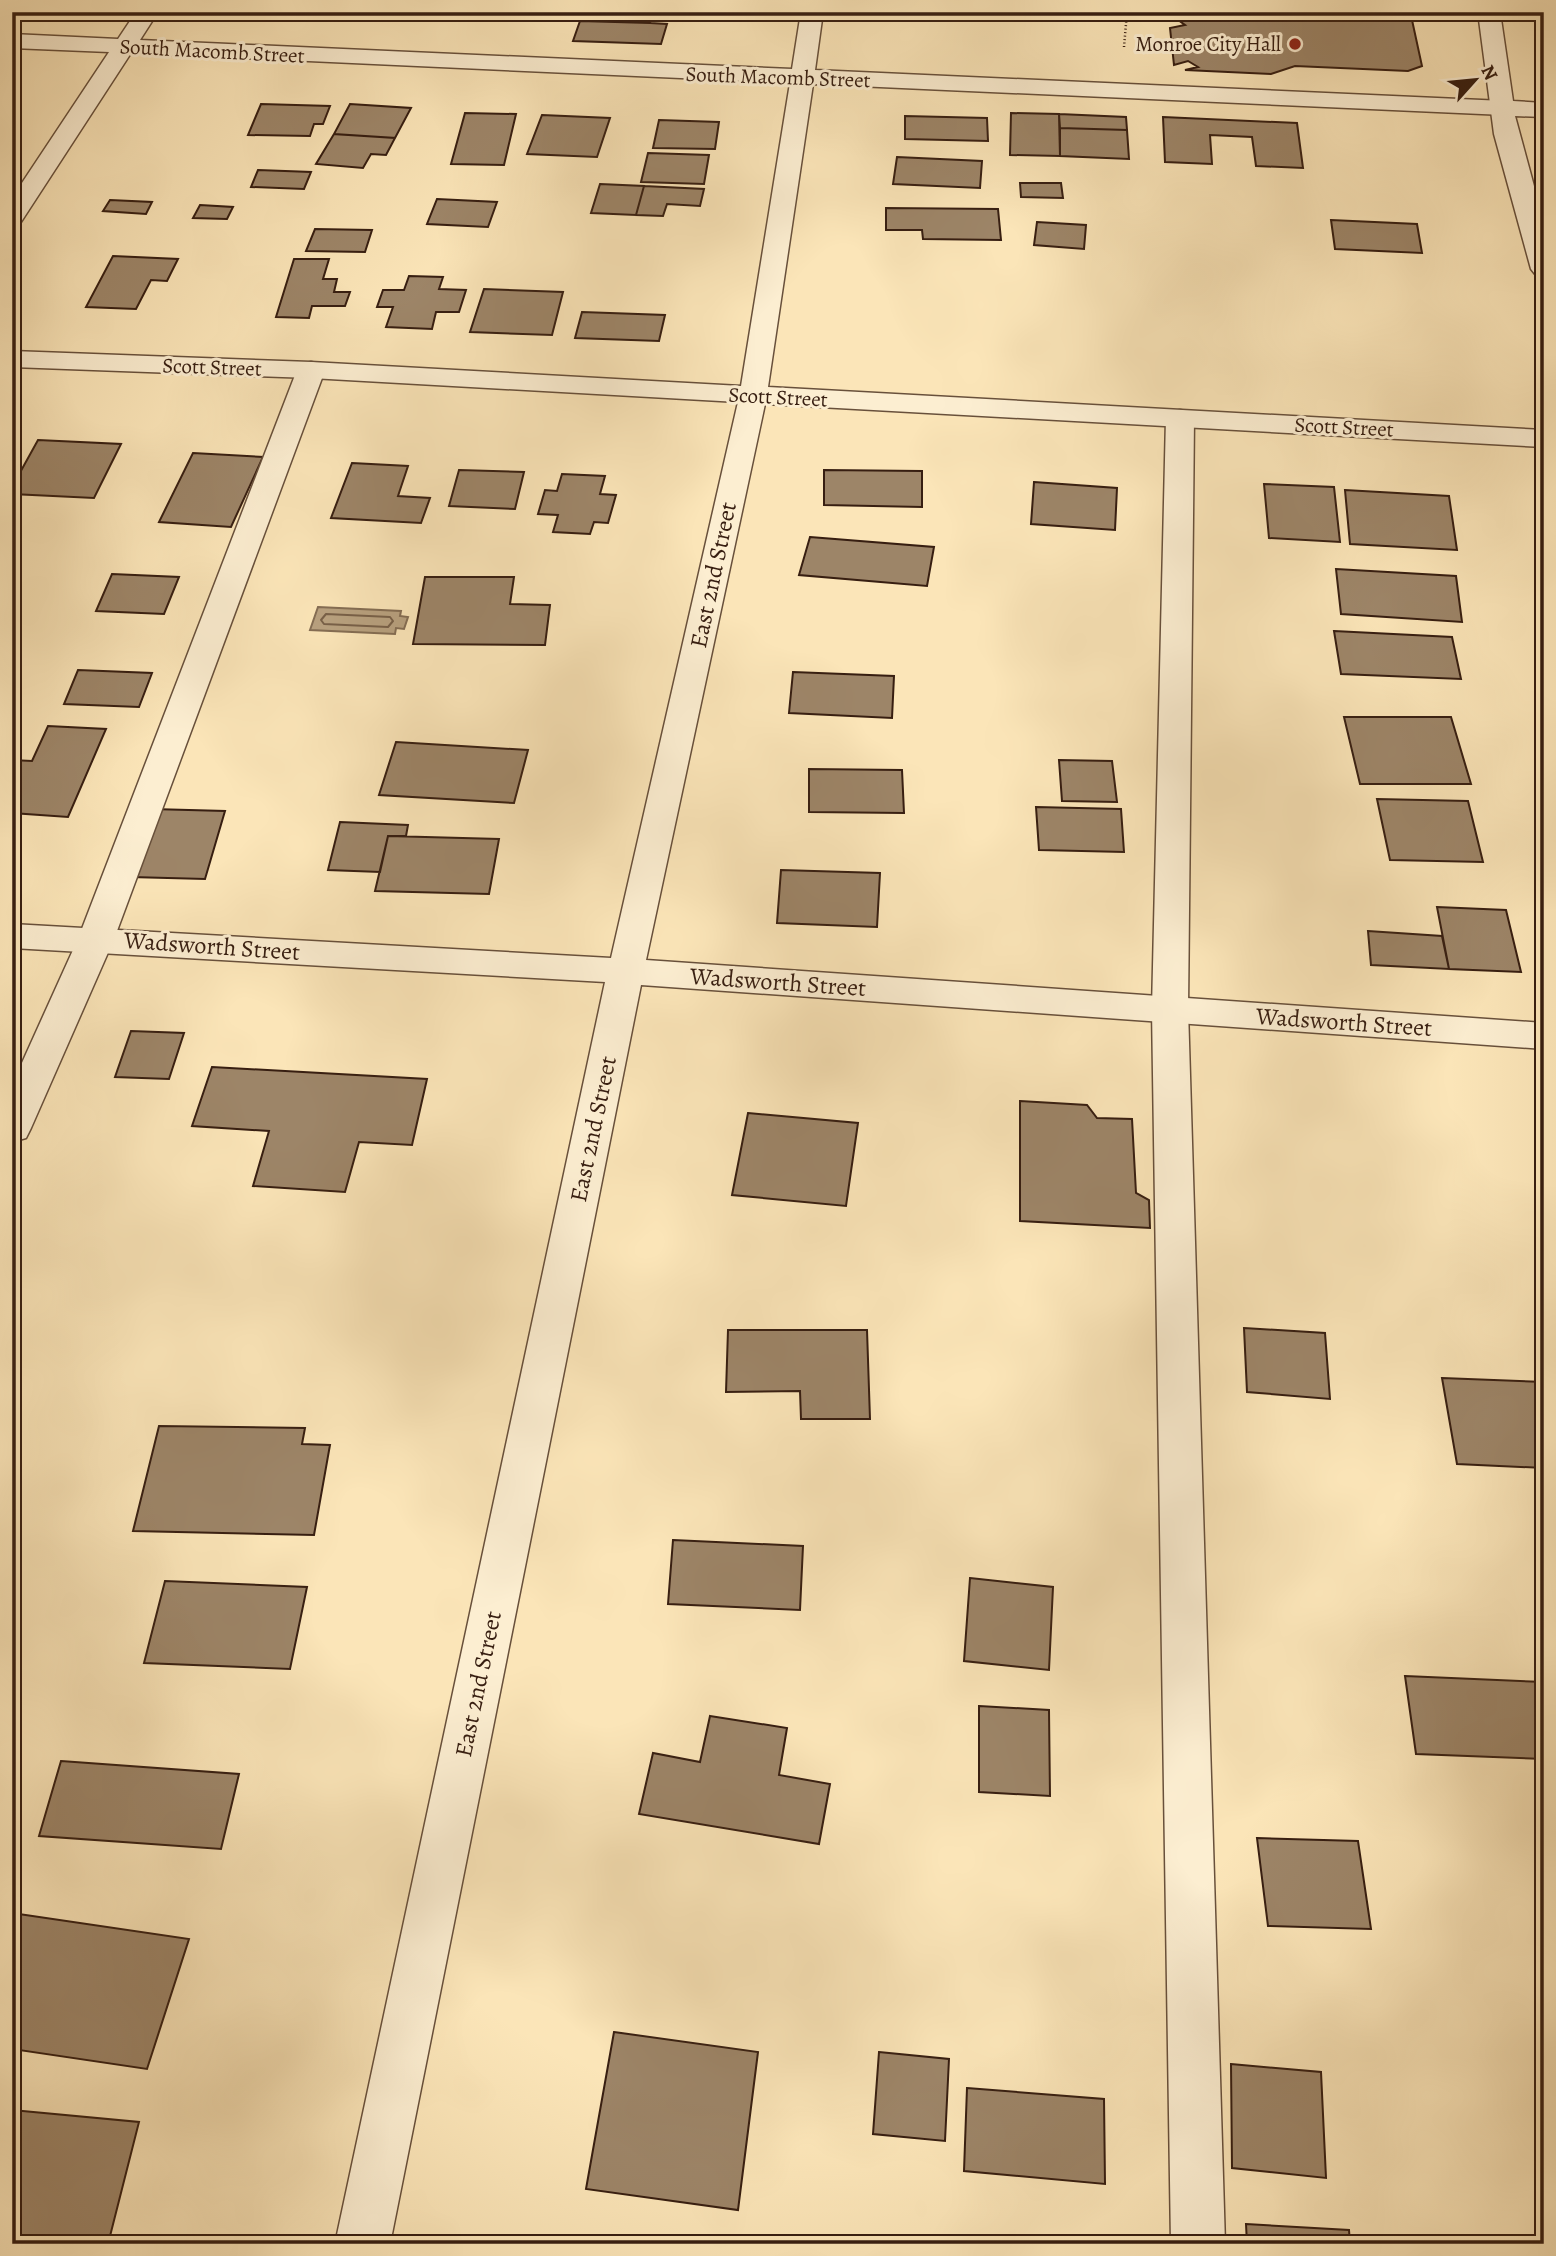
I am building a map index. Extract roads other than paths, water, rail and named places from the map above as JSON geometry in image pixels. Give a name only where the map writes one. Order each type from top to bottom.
[{"type":"street","points":[[12,217],[147,12]]},
{"type":"street","name":"East 2nd Street","points":[[362,2244],[626,971],[753,396],[812,12]]},
{"type":"street","points":[[1489,12],[1506,134],[1544,269]]},
{"type":"street","name":"South Macomb Street","points":[[12,41],[803,79],[1066,87],[1544,110]]},
{"type":"street","name":"Scott Street","points":[[12,359],[311,370],[1544,439]]},
{"type":"street","points":[[12,1128],[96,939],[311,370]]},
{"type":"street","points":[[1180,418],[1170,1009],[1198,2244]]},
{"type":"street","name":"Wadsworth Street","points":[[12,936],[626,971],[1544,1036]]},
{"type":"water","points":[[318,607],[401,611],[400,616],[408,617],[404,629],[396,628],[395,634],[310,630]]},
{"type":"place","name":"Monroe City Hall","points":[[1295,44]]}]
